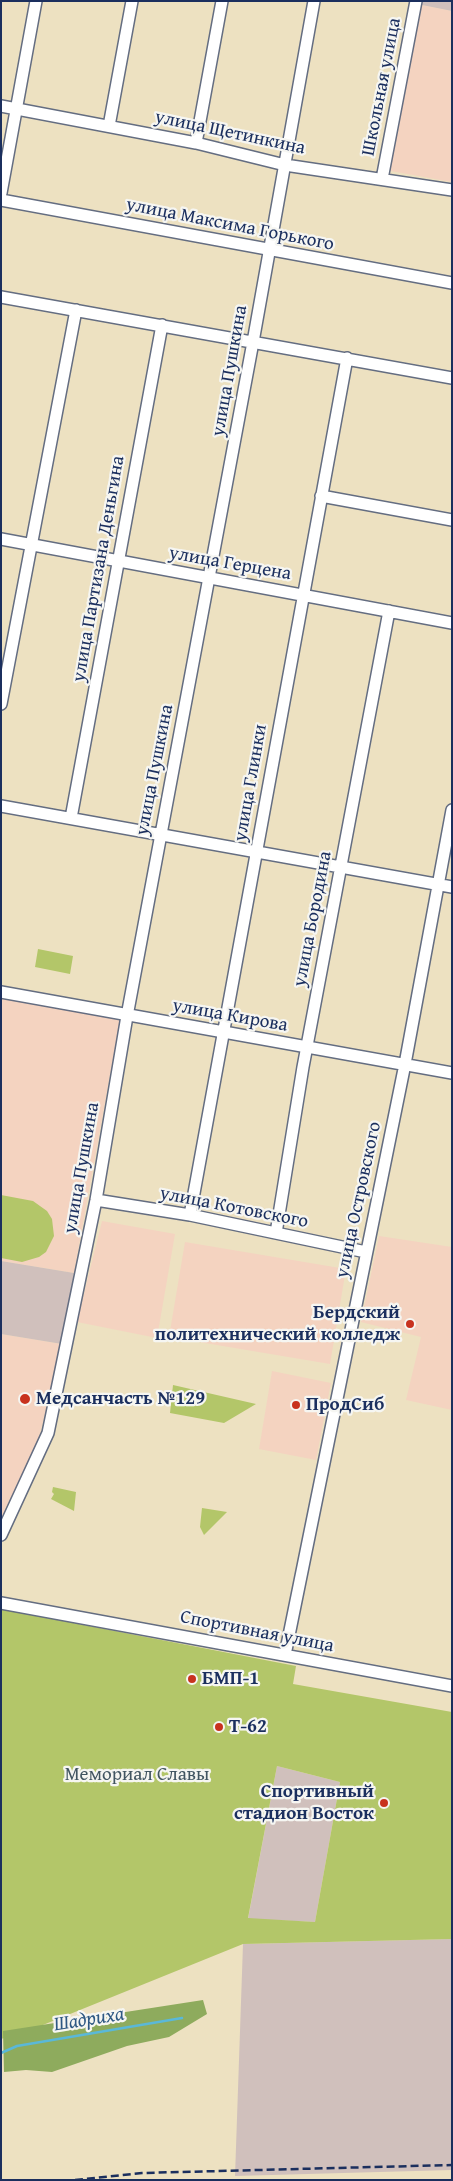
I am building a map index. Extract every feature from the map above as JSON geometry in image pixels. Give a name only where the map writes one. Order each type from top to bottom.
[{"type":"street","points":[[1,193],[36,1]]},
{"type":"street","points":[[109,126],[132,1]]},
{"type":"street","points":[[196,143],[222,1]]},
{"type":"street","name":"улица Пушкина","points":[[1,1535],[48,1433],[96,1200],[127,1016],[270,251],[314,1]]},
{"type":"street","name":"Школьная улица","points":[[382,179],[416,1]]},
{"type":"street","name":"улица Щетинкина","points":[[1,106],[196,143],[285,165],[452,190]]},
{"type":"street","name":"улица Максима Горького","points":[[1,200],[452,283]]},
{"type":"street","points":[[1,296],[452,378]]},
{"type":"street","points":[[1,704],[76,310]]},
{"type":"street","name":"улица Партизана Деньгина","points":[[71,818],[162,325]]},
{"type":"street","name":"улица Глинки","points":[[190,1215],[347,358]]},
{"type":"street","points":[[322,496],[452,520]]},
{"type":"street","name":"улица Герцена","points":[[1,539],[452,623]]},
{"type":"street","name":"улица Бородина","points":[[276,1233],[307,1047],[388,611]]},
{"type":"street","points":[[1,806],[452,887]]},
{"type":"street","name":"улица Островского","points":[[285,1655],[405,1064],[452,810]]},
{"type":"street","name":"улица Кирова","points":[[1,992],[452,1073]]},
{"type":"street","name":"улица Котовского","points":[[96,1200],[190,1215],[366,1252]]},
{"type":"street","name":"Спортивная улица","points":[[1,1603],[452,1686]]},
{"type":"shaded area","points":[[417,1],[452,1],[452,11],[417,4]]},
{"type":"shaded area","points":[[417,4],[452,11],[452,182],[385,170]]},
{"type":"shaded area","points":[[1,998],[120,1020],[74,1273],[1,1261]]},
{"type":"shaded area","points":[[102,1221],[175,1234],[157,1338],[77,1322]]},
{"type":"shaded area","name":"Бердский политехнический колледж","points":[[379,1236],[452,1247],[452,1410],[406,1400],[421,1337],[361,1322]]},
{"type":"shaded area","points":[[185,1242],[346,1269],[330,1364],[169,1337]]},
{"type":"shaded area","points":[[1,1261],[74,1273],[62,1344],[1,1334]]},
{"type":"shaded area","name":"Медсанчасть №129","points":[[1,1334],[62,1344],[35,1454],[1,1526]]},
{"type":"shaded area","points":[[272,1371],[331,1383],[316,1460],[259,1449]]},
{"type":"shaded area","points":[[277,1766],[340,1782],[315,1922],[248,1919]]},
{"type":"shaded area","points":[[452,1939],[452,2170],[235,2176],[243,1944]]},
{"type":"green space","points":[[38,949],[73,956],[70,974],[35,967]]},
{"type":"green space","points":[[1,1195],[33,1201],[47,1211],[52,1219],[54,1236],[46,1252],[39,1257],[22,1262],[1,1258]]},
{"type":"green space","points":[[173,1385],[256,1404],[224,1423],[170,1413]]},
{"type":"green space","points":[[53,1487],[76,1492],[74,1511],[51,1499],[54,1494],[52,1492]]},
{"type":"green space","points":[[202,1508],[227,1512],[204,1535],[200,1527]]},
{"type":"green space","name":"Мемориал Славы","points":[[1,1609],[296,1666],[293,1684],[452,1712],[452,1939],[243,1944],[33,2029],[1,2039]],"holes":[[[277,1766],[340,1782],[315,1922],[248,1918]]]},
{"type":"green space","points":[[203,2000],[207,2014],[169,2037],[127,2046],[52,2072],[26,2070],[4,2072],[3,2031]]},
{"type":"waterway","name":"Шадриха","points":[[1,2053],[17,2046],[182,2018]]},
{"type":"railway","points":[[75,2180],[142,2173],[452,2165]]},
{"type":"place","name":"Бердский политехнический колледж","points":[[410,1324]]},
{"type":"place","name":"Медсанчасть №129","points":[[25,1399]]},
{"type":"place","name":"ПродСиб","points":[[296,1405]]},
{"type":"place","name":"БМП-1","points":[[192,1679]]},
{"type":"place","name":"Т-62","points":[[219,1727]]},
{"type":"place","name":"Спортивный стадион Восток","points":[[384,1803]]}]
